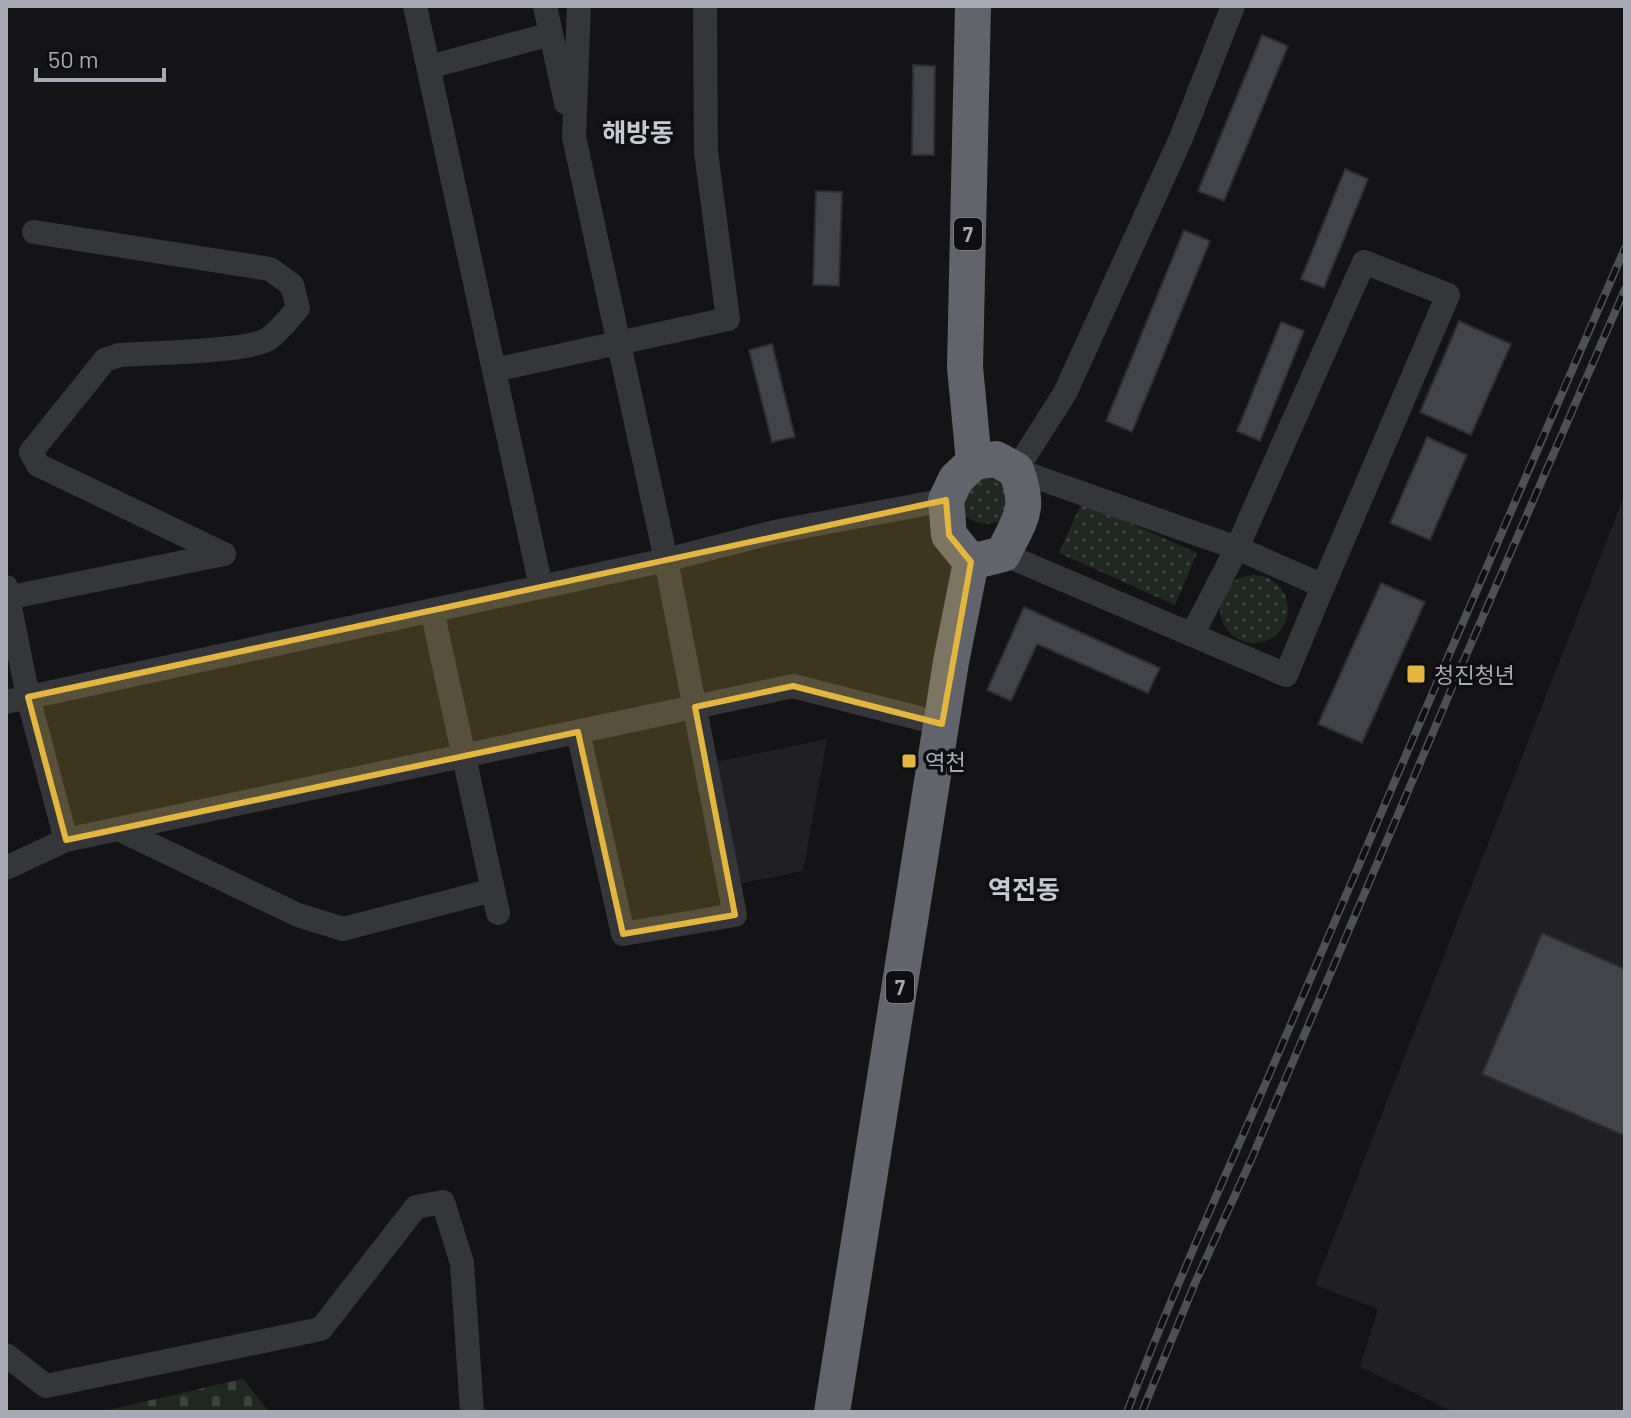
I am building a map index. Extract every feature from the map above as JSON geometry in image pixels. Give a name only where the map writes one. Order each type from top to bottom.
[{"type":"highway","name":"7","points":[[973,6],[965,367],[974,462]]},
{"type":"highway","points":[[987,558],[949,535],[946,500],[956,479],[974,462],[996,459],[1016,470]]},
{"type":"highway","name":"7","points":[[832,1412],[951,662],[987,558],[1024,509],[1023,489],[1016,470]]},
{"type":"street","points":[[415,6],[541,587]]},
{"type":"street","points":[[545,6],[666,560],[735,915],[623,934],[578,732]]},
{"type":"street","points":[[574,137],[579,6]]},
{"type":"street","points":[[494,370],[728,319],[706,152],[705,6]]},
{"type":"street","points":[[1233,6],[1181,138],[1065,393],[1016,470],[1237,548],[1323,586]]},
{"type":"street","points":[[429,67],[551,34]]},
{"type":"street","points":[[34,232],[270,269],[292,285],[298,308],[266,341],[234,348],[120,355],[105,360],[31,452],[38,465],[224,554],[7,594],[17,699],[66,840]]},
{"type":"street","points":[[987,558],[1192,635],[1286,675],[1448,295],[1364,262],[1237,548],[1192,635]]},
{"type":"street","points":[[17,699],[666,560],[774,532],[946,500]]},
{"type":"street","points":[[118,829],[298,915],[343,929],[496,901],[432,610]]},
{"type":"street","points":[[6,868],[66,840],[793,686],[942,724]]},
{"type":"street","points":[[6,1355],[46,1386],[321,1329],[416,1207],[443,1202],[462,1263],[472,1412]]},
{"type":"highlighted area","points":[[946,500],[949,535],[971,562],[942,724],[793,686],[695,707],[735,915],[623,934],[578,732],[66,840],[28,697]]},
{"type":"shaded area","points":[[1625,494],[1625,1412],[1454,1412],[1360,1367],[1378,1309],[1315,1285]]},
{"type":"shaded area","points":[[827,739],[803,871],[738,884],[711,763]]},
{"type":"green space","points":[[1002,459],[1008,518],[985,524],[963,515],[955,476]]},
{"type":"green space","points":[[1082,502],[1197,553],[1175,605],[1059,553]]},
{"type":"green space","points":[[1247,575],[1261,575],[1273,580],[1283,590],[1288,609],[1283,628],[1273,638],[1261,643],[1247,643],[1235,638],[1225,628],[1220,616],[1220,602],[1225,590],[1235,580]]},
{"type":"green space","points":[[243,1379],[269,1412],[99,1412]]},
{"type":"building","points":[[1262,35],[1288,46],[1224,201],[1198,191]]},
{"type":"building","points":[[913,65],[935,66],[934,155],[912,155]]},
{"type":"building","points":[[1345,169],[1368,179],[1324,288],[1301,279]]},
{"type":"building","points":[[816,191],[842,192],[839,286],[813,285]]},
{"type":"building","points":[[1184,230],[1210,241],[1132,432],[1106,421]]},
{"type":"building","points":[[1459,321],[1511,344],[1471,435],[1420,412]]},
{"type":"building","points":[[1281,322],[1304,331],[1260,441],[1237,431]]},
{"type":"building","points":[[772,344],[795,437],[772,442],[749,350]]},
{"type":"building","points":[[1427,437],[1467,455],[1430,540],[1390,523]]},
{"type":"building","points":[[1381,583],[1425,602],[1362,743],[1318,724]]},
{"type":"building","points":[[1024,607],[1160,668],[1148,693],[1037,644],[1011,701],[987,690]]},
{"type":"building","points":[[1542,933],[1625,969],[1625,1136],[1482,1074]]},
{"type":"railway","points":[[1127,1412],[1187,1264],[1625,248]]},
{"type":"railway","points":[[1142,1412],[1625,289]]},
{"type":"place","name":"청진청년","points":[[1416,674]]},
{"type":"place","name":"역천","points":[[909,761]]},
{"type":"district","name":"해방동","points":[[638,131]]},
{"type":"district","name":"역전동","points":[[1024,888]]}]
